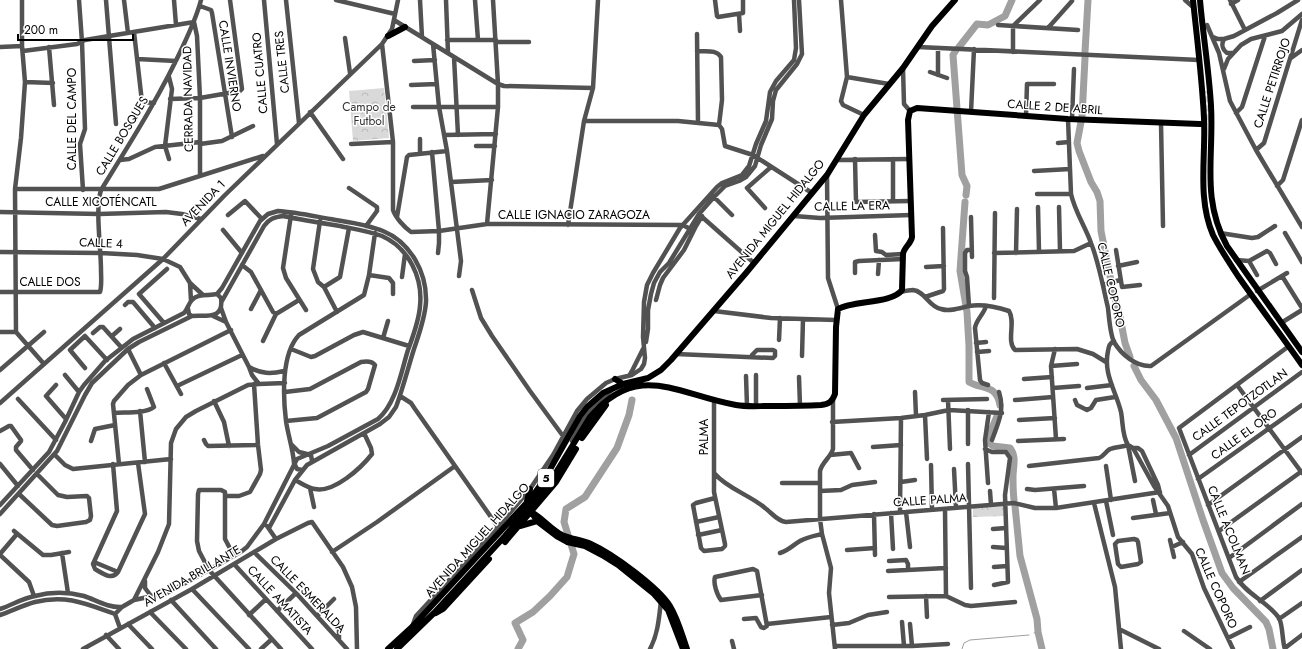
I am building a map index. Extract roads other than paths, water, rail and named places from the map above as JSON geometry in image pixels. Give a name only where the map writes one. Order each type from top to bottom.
[{"type":"main road","name":"AVENIDA MIGUEL HIDALGO","points":[[390,649],[434,613],[443,609],[544,480],[578,413],[603,393],[624,383],[648,378],[655,374],[666,365],[714,311],[827,175],[864,115],[903,68],[932,26],[955,0]]},
{"type":"main road","points":[[1192,0],[1204,117],[1205,138],[1202,174]]},
{"type":"main road","points":[[1200,0],[1212,122],[1209,174],[1214,215],[1220,233],[1236,260],[1280,323],[1302,364]]},
{"type":"main road","points":[[388,36],[405,26]]},
{"type":"main road","points":[[1206,52],[1206,91]]},
{"type":"main road","name":"CALLE 2 DE ABRIL","points":[[910,110],[917,108],[1070,119],[1200,124]]},
{"type":"main road","points":[[564,457],[572,448],[598,408],[624,390],[637,386],[649,385],[684,391],[714,400],[747,406],[821,405],[828,404],[833,400],[835,394],[836,320],[838,309],[847,305],[867,303],[894,296],[901,292],[902,256],[912,240],[908,120],[910,110]]},
{"type":"main road","points":[[1161,123],[1172,126],[1198,126],[1201,128],[1202,174],[1207,216],[1212,234],[1251,294],[1292,344],[1302,352]]},
{"type":"main road","points":[[1251,294],[1257,291]]},
{"type":"main road","points":[[655,374],[654,382],[659,387]]},
{"type":"main road","points":[[613,380],[624,383],[632,375]]},
{"type":"main road","points":[[519,526],[556,482],[591,424],[613,397]]},
{"type":"main road","points":[[586,408],[587,399]]},
{"type":"main road","name":"AVENIDA MIGUEL HIDALGO","points":[[390,649],[552,479],[564,457]]},
{"type":"main road","points":[[542,473],[543,481],[545,483],[549,484],[556,482]]},
{"type":"main road","points":[[530,489],[528,502],[531,512],[537,521],[558,537],[591,544],[616,559],[670,606],[687,649]]},
{"type":"main road","points":[[512,511],[524,509],[531,512],[571,540]]},
{"type":"main road","points":[[503,531],[537,521]]},
{"type":"main road","points":[[661,598],[672,618],[683,649]]},
{"type":"street","points":[[22,0],[22,48],[25,82],[16,189],[16,332],[44,364]]},
{"type":"street","name":"CALLE DEL CAMPO","points":[[79,0],[82,42],[84,129],[80,144],[83,190]]},
{"type":"street","points":[[106,0],[116,124]]},
{"type":"street","points":[[124,0],[128,33]]},
{"type":"street","points":[[174,0],[176,25]]},
{"type":"street","name":"CALLE BOSQUES","points":[[100,292],[101,253],[99,214],[101,190],[154,103],[168,77],[194,22],[201,0]]},
{"type":"street","points":[[170,100],[200,98],[224,94],[240,91],[243,87],[230,0]]},
{"type":"street","name":"CALLE CUATRO","points":[[264,0],[277,144]]},
{"type":"street","name":"CALLE TRES","points":[[286,0],[299,123]]},
{"type":"street","points":[[336,0],[395,14]]},
{"type":"street","name":"AVENIDA 1","points":[[0,403],[163,258],[265,155],[382,44],[388,36],[394,20],[398,0]]},
{"type":"street","points":[[420,0],[422,37]]},
{"type":"street","points":[[446,0],[448,53]]},
{"type":"street","points":[[475,0],[478,40]]},
{"type":"street","points":[[487,224],[498,107],[493,0]]},
{"type":"street","points":[[568,225],[584,121],[593,88],[598,0]]},
{"type":"street","points":[[715,0],[717,16],[739,14],[744,12],[743,0]]},
{"type":"street","points":[[756,156],[756,144],[766,121],[770,92],[776,82],[792,64],[796,54],[794,0]]},
{"type":"street","points":[[656,300],[663,278],[684,250],[696,226],[699,214],[722,183],[742,175],[756,156],[761,146],[772,119],[773,100],[776,90],[797,64],[802,54],[799,0]]},
{"type":"street","points":[[841,0],[847,77],[842,96],[842,103],[864,115]]},
{"type":"street","points":[[1012,52],[1013,26],[1040,0]]},
{"type":"street","points":[[1185,0],[1193,7]]},
{"type":"street","points":[[1238,0],[1231,2],[1245,30]]},
{"type":"street","points":[[1214,37],[1224,39],[1234,36],[1298,0]]},
{"type":"street","points":[[1048,28],[1072,1]]},
{"type":"street","name":"CALLE INVIERNO","points":[[200,6],[211,10],[212,13],[232,137]]},
{"type":"street","points":[[739,14],[740,31]]},
{"type":"street","points":[[1223,72],[1224,66],[1232,53],[1246,42],[1282,31],[1302,14]]},
{"type":"street","points":[[394,20],[498,84],[504,86],[593,88]]},
{"type":"street","name":"CALLE PETIRROJO","points":[[1256,150],[1264,143],[1302,20]]},
{"type":"street","points":[[0,47],[49,47],[77,44],[85,40],[194,22]]},
{"type":"street","name":"CERRADA NAVIDAD","points":[[194,22],[197,36],[200,98],[200,176]]},
{"type":"street","points":[[998,25],[1078,30]]},
{"type":"street","points":[[1207,25],[1214,37],[1229,96],[1236,112],[1256,150],[1302,227]]},
{"type":"street","points":[[134,32],[142,102],[154,103]]},
{"type":"street","points":[[697,34],[698,122]]},
{"type":"street","points":[[1236,112],[1242,108],[1265,36]]},
{"type":"street","points":[[345,38],[350,73]]},
{"type":"street","points":[[1224,39],[1222,45],[1223,49],[1228,53],[1232,53]]},
{"type":"street","points":[[448,40],[528,42]]},
{"type":"street","points":[[382,44],[393,142],[393,210],[397,217]]},
{"type":"street","points":[[433,44],[438,107],[447,151],[461,261],[459,276]]},
{"type":"street","points":[[49,47],[54,105]]},
{"type":"street","points":[[918,47],[1199,60]]},
{"type":"street","points":[[938,48],[938,75]]},
{"type":"street","points":[[971,112],[974,49]]},
{"type":"street","points":[[1291,58],[1302,50]]},
{"type":"street","points":[[697,51],[715,52],[721,57],[722,100],[719,125],[722,129],[725,146],[756,156],[812,193]]},
{"type":"street","points":[[454,57],[458,135]]},
{"type":"street","points":[[137,59],[176,61]]},
{"type":"street","points":[[414,61],[435,60]]},
{"type":"street","points":[[903,68],[904,104],[910,110]]},
{"type":"street","name":"CALLE COPORO","points":[[1074,69],[1069,142],[1071,194],[1074,206],[1091,243],[1103,285],[1114,341],[1110,344],[1106,362]]},
{"type":"street","points":[[930,72],[947,78]]},
{"type":"street","points":[[168,77],[172,89],[165,146],[169,159]]},
{"type":"street","points":[[847,77],[889,84]]},
{"type":"street","points":[[25,82],[53,83]]},
{"type":"street","points":[[411,85],[437,84]]},
{"type":"street","points":[[1026,116],[1027,84],[1054,84]]},
{"type":"street","points":[[413,107],[498,107]]},
{"type":"street","points":[[310,112],[344,159]]},
{"type":"street","points":[[1277,186],[1283,180],[1302,120]]},
{"type":"street","points":[[584,121],[678,121],[719,125]]},
{"type":"street","points":[[1161,123],[1163,226]]},
{"type":"street","points":[[120,160],[129,159],[155,147],[214,143],[232,137],[253,126]]},
{"type":"street","points":[[444,135],[496,134]]},
{"type":"street","points":[[420,139],[420,153]]},
{"type":"street","points":[[350,144],[393,142]]},
{"type":"street","points":[[1058,143],[1069,142]]},
{"type":"street","points":[[476,146],[495,146]]},
{"type":"street","points":[[397,217],[407,157],[409,154],[447,151]]},
{"type":"street","points":[[432,152],[439,231],[438,253]]},
{"type":"street","points":[[16,189],[159,189],[265,155]]},
{"type":"street","points":[[855,159],[856,202],[910,201]]},
{"type":"street","points":[[892,159],[893,201]]},
{"type":"street","points":[[836,160],[909,159]]},
{"type":"street","points":[[765,208],[747,188],[771,167]]},
{"type":"street","points":[[1034,171],[1070,169]]},
{"type":"street","points":[[827,175],[828,278],[838,309]]},
{"type":"street","points":[[451,182],[492,180]]},
{"type":"street","points":[[349,188],[377,207],[377,211],[366,226]]},
{"type":"street","points":[[1037,194],[1071,194]]},
{"type":"street","points":[[712,195],[732,214]]},
{"type":"street","points":[[228,215],[245,201],[262,219]]},
{"type":"street","points":[[1038,207],[1039,252]]},
{"type":"street","points":[[1059,207],[1060,251]]},
{"type":"street","points":[[1016,253],[1017,209]]},
{"type":"street","points":[[191,301],[194,298],[203,295],[216,294],[222,288],[262,219],[273,212],[278,211],[291,215],[375,228],[394,237],[406,246],[421,272],[426,292],[424,316],[396,407],[389,417],[380,424],[312,462],[302,470],[269,528]]},
{"type":"street","name":"CALLE XICOTÉNCATL","points":[[0,212],[99,214],[166,212],[201,219]]},
{"type":"street","points":[[994,298],[995,213]]},
{"type":"street","points":[[400,396],[411,403],[503,531],[512,511],[542,473],[563,436],[587,399],[598,388],[613,380],[632,375],[641,369],[645,358],[643,337],[644,302],[647,286],[653,273],[683,225],[699,214]]},
{"type":"street","points":[[699,214],[754,263]]},
{"type":"street","name":"AVENIDA MIGUEL HIDALGO","points":[[564,457],[587,413],[593,406],[628,377],[634,369],[646,343],[648,310],[654,283],[660,272],[676,253],[699,214]]},
{"type":"street","points":[[212,316],[219,312],[222,301],[267,222],[277,217],[291,215]]},
{"type":"street","points":[[291,215],[283,268],[286,278],[306,310]]},
{"type":"street","name":"CALLE LA ERA","points":[[794,216],[828,217],[911,215]]},
{"type":"street","points":[[1298,220],[1302,216]]},
{"type":"street","name":"CALLE IGNACIO ZARAGOZA","points":[[397,217],[407,230],[411,232],[439,231],[487,224],[683,225],[690,228]]},
{"type":"street","points":[[971,217],[972,257]]},
{"type":"street","points":[[294,463],[301,457],[335,442],[378,419],[384,414],[391,404],[419,315],[421,298],[416,272],[405,254],[395,245],[383,237],[375,234],[320,220]]},
{"type":"street","points":[[320,220],[313,269],[318,282],[324,287],[337,312]]},
{"type":"street","points":[[1220,233],[1252,238],[1258,237],[1275,226]]},
{"type":"street","points":[[324,287],[340,277],[349,228]]},
{"type":"street","points":[[302,470],[297,468],[294,463],[290,443],[286,420],[284,371],[291,349],[299,335],[364,295],[369,275],[375,228]]},
{"type":"street","points":[[925,297],[944,289],[943,228]]},
{"type":"street","points":[[223,230],[243,251],[250,252]]},
{"type":"street","points":[[1285,233],[1302,262]]},
{"type":"street","points":[[875,235],[876,251],[882,252],[886,255],[902,256]]},
{"type":"street","points":[[994,253],[1074,251],[1091,243]]},
{"type":"street","points":[[970,306],[967,277],[964,271],[966,250],[972,250]]},
{"type":"street","points":[[1116,250],[1122,287],[1140,285]]},
{"type":"street","points":[[1236,260],[1249,262],[1267,251],[1270,253],[1276,264]]},
{"type":"street","name":"CALLE 4","points":[[0,252],[101,253],[163,258],[180,267],[190,283],[203,295]]},
{"type":"street","points":[[402,277],[405,254]]},
{"type":"street","points":[[855,273],[856,262],[902,256]]},
{"type":"street","points":[[878,260],[878,274]]},
{"type":"street","points":[[1118,266],[1137,262]]},
{"type":"street","points":[[1249,262],[1257,275]]},
{"type":"street","points":[[242,265],[251,272],[273,312],[276,314]]},
{"type":"street","points":[[926,267],[944,266]]},
{"type":"street","points":[[164,323],[139,294],[167,269]]},
{"type":"street","points":[[1257,291],[1287,273]]},
{"type":"street","points":[[369,275],[389,278],[393,283],[393,294]]},
{"type":"street","points":[[1280,323],[1302,309],[1282,276]]},
{"type":"street","points":[[1103,285],[1120,280]]},
{"type":"street","points":[[0,505],[49,452],[79,392],[107,360],[121,347],[133,339],[184,313],[188,309],[191,301],[190,283]]},
{"type":"street","points":[[251,309],[261,290]]},
{"type":"street","points":[[472,290],[481,318],[492,336],[563,436]]},
{"type":"street","points":[[901,292],[914,290],[920,292],[934,306],[940,309],[946,310],[970,306],[986,306],[1006,310],[1011,314],[1012,344],[1015,350],[1077,349],[1086,351],[1106,362],[1115,397],[1119,406],[1135,481]]},
{"type":"street","name":"CALLE DOS","points":[[0,292],[100,292]]},
{"type":"street","points":[[216,294],[220,296],[222,301]]},
{"type":"street","points":[[1114,341],[1132,360],[1145,366],[1151,366],[1251,294]]},
{"type":"street","points":[[263,341],[276,314],[300,300]]},
{"type":"street","points":[[125,305],[128,302],[133,302],[155,328]]},
{"type":"street","points":[[986,306],[984,312],[975,324],[980,382],[988,385]]},
{"type":"street","points":[[221,308],[226,322],[242,355],[253,373],[257,384],[258,445],[261,470],[253,488],[245,495],[226,496]]},
{"type":"street","points":[[188,309],[192,316]]},
{"type":"street","points":[[714,311],[780,318],[836,320]]},
{"type":"street","points":[[0,514],[55,455],[92,383],[128,349],[192,316],[212,316],[226,322]]},
{"type":"street","points":[[779,340],[780,318]]},
{"type":"street","points":[[802,356],[803,319]]},
{"type":"street","points":[[383,338],[388,321]]},
{"type":"street","points":[[93,333],[101,326],[121,347]]},
{"type":"street","points":[[112,336],[120,329]]},
{"type":"street","points":[[119,464],[113,402],[128,385],[141,375],[231,330]]},
{"type":"street","points":[[0,332],[16,332]]},
{"type":"street","points":[[0,370],[44,332]]},
{"type":"street","points":[[291,349],[311,357],[359,333],[367,332],[409,346]]},
{"type":"street","points":[[86,368],[70,350],[85,336],[107,360]]},
{"type":"street","points":[[976,343],[986,342]]},
{"type":"street","points":[[1219,531],[1302,472],[1237,385],[1292,344]]},
{"type":"street","points":[[128,349],[141,375]]},
{"type":"street","points":[[1055,349],[1051,366],[1056,439]]},
{"type":"street","points":[[678,352],[686,354],[773,358],[775,356],[775,351],[757,350],[752,354],[752,357]]},
{"type":"street","points":[[977,352],[989,351]]},
{"type":"street","points":[[177,386],[242,355]]},
{"type":"street","points":[[285,392],[310,390],[361,362],[367,361],[374,363],[375,365],[366,392],[317,418],[286,420]]},
{"type":"street","points":[[164,363],[182,394]]},
{"type":"street","points":[[1051,366],[1077,364]]},
{"type":"street","points":[[253,373],[268,374],[284,371]]},
{"type":"street","name":"CALLE TEPOTZOTLAN","points":[[1189,455],[1302,372]]},
{"type":"street","points":[[248,385],[253,373]]},
{"type":"street","points":[[65,375],[79,392]]},
{"type":"street","points":[[756,375],[756,406]]},
{"type":"street","points":[[746,376],[747,406]]},
{"type":"street","points":[[799,377],[800,406]]},
{"type":"street","points":[[1024,379],[1052,377]]},
{"type":"street","points":[[88,380],[92,383]]},
{"type":"street","points":[[603,393],[613,380]]},
{"type":"street","points":[[134,600],[167,532],[169,524],[173,436],[181,423],[191,414],[248,385],[285,383]]},
{"type":"street","points":[[56,385],[46,396],[66,419]]},
{"type":"street","points":[[1087,388],[1112,385]]},
{"type":"street","name":"CALLE ACOLMAN","points":[[1237,385],[1179,428],[1239,582],[1280,619]]},
{"type":"street","points":[[1053,388],[1079,386]]},
{"type":"street","points":[[114,413],[140,411],[153,408],[154,407],[147,389]]},
{"type":"street","points":[[915,392],[916,416]]},
{"type":"street","points":[[992,440],[1002,413],[1003,405],[999,392]]},
{"type":"street","points":[[1075,400],[1077,405],[1088,410],[1096,400],[1115,397]]},
{"type":"street","points":[[1015,400],[1054,398]]},
{"type":"street","points":[[18,399],[56,440]]},
{"type":"street","points":[[950,450],[949,410],[946,400],[987,399]]},
{"type":"street","name":"PALMA","points":[[698,535],[701,548],[704,551],[724,548],[725,544],[715,498],[714,486],[714,400]]},
{"type":"street","points":[[833,400],[833,449],[821,467],[820,519],[822,534],[831,568],[829,592],[835,648],[915,647],[948,644]]},
{"type":"street","points":[[214,401],[224,422],[229,446]]},
{"type":"street","name":"CALLE EL ORO","points":[[1198,479],[1302,405]]},
{"type":"street","points":[[832,422],[901,418],[949,410],[1002,413]]},
{"type":"street","points":[[968,410],[968,444]]},
{"type":"street","points":[[140,411],[145,462]]},
{"type":"street","points":[[988,483],[985,440],[989,412]]},
{"type":"street","points":[[925,415],[927,459]]},
{"type":"street","points":[[900,512],[901,418]]},
{"type":"street","points":[[1019,420],[1055,418]]},
{"type":"street","points":[[91,441],[96,428],[115,425]]},
{"type":"street","points":[[0,431],[11,426],[21,440],[16,447],[16,450],[33,470]]},
{"type":"street","points":[[295,480],[310,488],[321,490],[338,484],[344,480],[370,457],[372,451],[364,433]]},
{"type":"street","points":[[1208,505],[1302,437]]},
{"type":"street","points":[[1018,441],[1064,439]]},
{"type":"street","points":[[204,440],[208,446],[258,445]]},
{"type":"street","points":[[290,443],[299,452],[308,454],[312,457],[312,462]]},
{"type":"street","points":[[873,446],[901,445]]},
{"type":"street","points":[[1029,466],[1099,458],[1104,456],[1108,450],[1128,445]]},
{"type":"street","name":"CALLE COPORO","points":[[1128,445],[1142,451],[1158,485],[1159,492],[1170,512],[1176,531],[1192,554],[1204,588],[1233,649]]},
{"type":"street","points":[[985,449],[992,452],[1006,452],[1010,458],[1005,490],[1008,582],[994,585]]},
{"type":"street","points":[[830,455],[851,453],[859,468]]},
{"type":"street","points":[[55,455],[65,465],[73,469],[171,459]]},
{"type":"street","points":[[112,464],[117,511],[93,564],[95,569],[110,577],[116,576],[145,514],[138,463]]},
{"type":"street","name":"AVENIDA BRILLANTE","points":[[115,614],[122,607],[134,600],[167,593],[234,556],[247,547],[264,524],[288,479],[294,463]]},
{"type":"street","points":[[0,464],[18,486]]},
{"type":"street","points":[[968,464],[971,588]]},
{"type":"street","points":[[931,465],[932,510]]},
{"type":"street","points":[[357,649],[356,607],[352,587],[344,567],[332,552],[455,466]]},
{"type":"street","points":[[1106,466],[1108,500],[1113,535]]},
{"type":"street","points":[[954,469],[956,508]]},
{"type":"street","points":[[19,494],[52,525],[57,526],[86,522],[90,520],[89,498],[87,496],[62,497],[58,495],[37,474]]},
{"type":"street","name":"CALLE PALMA","points":[[715,474],[722,481],[760,504],[782,521],[1018,503],[1043,509],[1094,503],[1159,492]]},
{"type":"street","points":[[900,482],[915,480]]},
{"type":"street","points":[[820,491],[841,490],[852,485],[875,482]]},
{"type":"street","points":[[782,483],[820,483]]},
{"type":"street","points":[[1027,488],[1035,490],[1084,486]]},
{"type":"street","points":[[310,488],[314,507]]},
{"type":"street","points":[[1054,489],[1056,508]]},
{"type":"street","points":[[234,556],[225,539],[225,492],[220,490],[199,490],[197,541],[199,551],[209,570],[214,576],[281,649]]},
{"type":"street","points":[[990,491],[991,505]]},
{"type":"street","points":[[715,498],[694,504],[692,507],[698,535],[722,530]]},
{"type":"street","points":[[1153,500],[1156,514]]},
{"type":"street","points":[[1094,503],[1115,587],[1121,649]]},
{"type":"street","points":[[1229,558],[1302,504]]},
{"type":"street","points":[[945,509],[946,596]]},
{"type":"street","points":[[906,512],[910,547]]},
{"type":"street","points":[[1133,518],[1170,512]]},
{"type":"street","points":[[891,513],[893,549]]},
{"type":"street","points":[[874,514],[876,555]]},
{"type":"street","points":[[696,522],[719,517]]},
{"type":"street","name":"AVENIDA BRILLANTE","points":[[83,649],[192,589],[276,539],[308,523],[312,522],[332,552]]},
{"type":"street","points":[[264,524],[269,528],[276,539]]},
{"type":"street","points":[[993,529],[1006,528]]},
{"type":"street","points":[[34,596],[29,582],[0,555],[15,533],[43,555],[69,552]]},
{"type":"street","points":[[780,553],[806,538],[822,534]]},
{"type":"street","points":[[1239,582],[1302,537]]},
{"type":"street","points":[[1134,539],[1137,540],[1141,560],[1140,564],[1121,567],[1118,564],[1118,560],[1115,546],[1116,542],[1134,539]]},
{"type":"street","points":[[1170,540],[1174,557]]},
{"type":"street","points":[[1172,546],[1183,542]]},
{"type":"street","points":[[993,547],[1006,548]]},
{"type":"street","points":[[848,550],[875,548]]},
{"type":"street","name":"CALLE ESMERALDA","points":[[254,552],[296,593],[347,649]]},
{"type":"street","points":[[62,553],[68,593]]},
{"type":"street","points":[[889,561],[906,560],[908,569]]},
{"type":"street","points":[[1109,561],[1118,560]]},
{"type":"street","points":[[94,562],[118,572]]},
{"type":"street","name":"CALLE AMATISTA","points":[[234,564],[312,649]]},
{"type":"street","points":[[994,567],[1007,566]]},
{"type":"street","points":[[888,571],[946,568]]},
{"type":"street","points":[[762,595],[722,600],[719,598],[714,578],[717,576],[755,570],[758,573],[769,624]]},
{"type":"street","points":[[1260,601],[1302,570]]},
{"type":"street","points":[[145,579],[145,588],[151,596]]},
{"type":"street","points":[[192,589],[249,649]]},
{"type":"street","points":[[0,609],[34,596],[57,593],[68,593],[84,596],[112,607],[122,607]]},
{"type":"street","points":[[277,611],[296,593]]},
{"type":"street","points":[[34,596],[46,596],[56,599],[81,601],[115,614],[120,628]]},
{"type":"street","points":[[926,596],[927,617]]},
{"type":"street","points":[[889,597],[946,596],[968,606],[1015,602]]},
{"type":"street","points":[[650,649],[655,640],[658,628],[661,598]]},
{"type":"street","points":[[0,615],[36,602],[56,599]]},
{"type":"street","points":[[249,615],[266,599]]},
{"type":"street","points":[[317,616],[334,599]]},
{"type":"street","points":[[171,600],[216,649]]},
{"type":"street","points":[[1285,649],[1280,619],[1302,603]]},
{"type":"street","points":[[150,612],[186,649]]},
{"type":"street","points":[[832,625],[849,623],[868,615],[887,612]]},
{"type":"street","points":[[744,619],[756,618],[763,628],[769,624],[831,617]]},
{"type":"street","points":[[902,622],[904,646]]},
{"type":"street","points":[[128,624],[152,649]]},
{"type":"street","points":[[910,624],[915,647]]},
{"type":"street","points":[[338,640],[339,626]]},
{"type":"street","points":[[1228,638],[1250,627]]},
{"type":"street","points":[[1119,629],[1158,649]]},
{"type":"street","points":[[1184,631],[1210,649]]},
{"type":"street","points":[[106,635],[119,649]]},
{"type":"street","points":[[1285,649],[1302,635]]},
{"type":"street","points":[[261,649],[272,639]]},
{"type":"street","points":[[732,641],[734,649]]},
{"type":"waterway","points":[[959,47],[977,24],[988,25],[1005,16],[1012,0]]},
{"type":"waterway","points":[[1085,52],[1088,0]]},
{"type":"waterway","points":[[956,50],[953,55],[962,175],[967,186],[966,195]]},
{"type":"waterway","points":[[1082,117],[1085,58]]},
{"type":"waterway","points":[[1081,122],[1077,143],[1091,182],[1100,201],[1101,231],[1111,281]]},
{"type":"waterway","points":[[965,202],[960,271],[967,312],[969,382],[992,391],[998,398],[1000,405]]},
{"type":"waterway","points":[[1112,287],[1125,343],[1130,357]]},
{"type":"waterway","points":[[1134,366],[1141,380],[1156,400],[1176,438],[1222,573],[1233,588],[1266,622],[1273,649]]},
{"type":"waterway","points":[[518,649],[523,640],[515,623],[533,612],[567,577],[574,554],[564,522],[566,509],[585,497],[617,448],[629,415],[632,400]]},
{"type":"waterway","points":[[997,416],[990,433],[989,443],[993,446],[1010,448],[1012,451],[1014,458],[1014,500]]},
{"type":"waterway","points":[[1015,506],[1020,556],[1037,619],[1042,649]]},
{"type":"waterway","points":[[1034,633],[1038,632]]},
{"type":"waterway","points":[[962,649],[964,643],[970,640],[1029,635]]},
{"type":"tunnel","points":[[1200,124],[1205,123],[1208,120],[1206,91]]},
{"type":"park label","name":"Campo de Futbol","points":[[369,114]]}]
